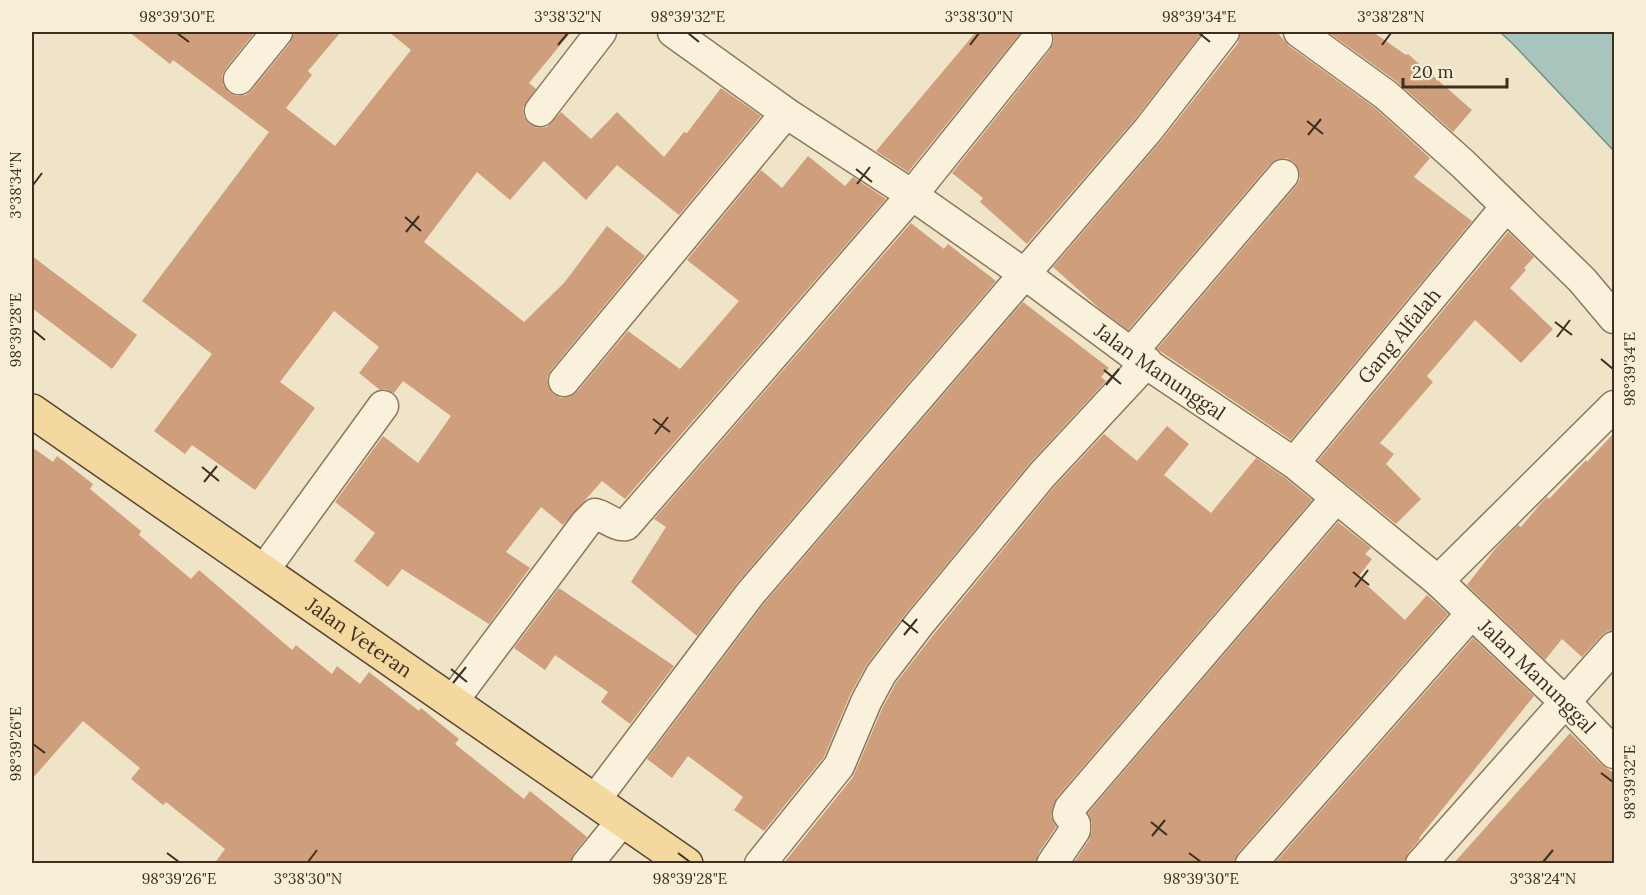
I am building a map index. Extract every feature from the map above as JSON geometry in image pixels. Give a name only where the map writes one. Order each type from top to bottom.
[{"type":"main road","name":"Jalan Veteran","points":[[32,411],[686,864]]},
{"type":"street","points":[[239,79],[277,32]]},
{"type":"street","points":[[540,111],[601,32]]},
{"type":"street","name":"Jalan Manunggal","points":[[673,32],[786,113],[912,195],[1139,358],[1294,463],[1438,581],[1565,702],[1614,753]]},
{"type":"street","points":[[594,801],[750,594],[1026,275],[1148,130],[1224,32]]},
{"type":"street","points":[[1299,32],[1386,95],[1462,164],[1581,280],[1614,318]]},
{"type":"street","points":[[452,702],[595,514],[621,526],[626,525],[912,195],[1037,39]]},
{"type":"street","points":[[564,381],[786,113]]},
{"type":"street","points":[[760,864],[839,766],[866,702],[881,674],[920,623],[1139,358],[1283,175]]},
{"type":"street","name":"Gang Alfalah","points":[[1294,463],[1505,208]]},
{"type":"street","points":[[264,570],[384,406]]},
{"type":"street","points":[[1438,581],[1614,406]]},
{"type":"street","points":[[1052,864],[1075,830],[1075,824],[1068,814],[1070,808],[1336,498]]},
{"type":"street","points":[[1251,864],[1471,614]]},
{"type":"street","points":[[1421,864],[1614,647]]},
{"type":"street","points":[[587,864],[622,820]]},
{"type":"water","points":[[1500,32],[1614,32],[1614,151],[1513,44]]},
{"type":"building","points":[[129,32],[255,32],[222,76],[223,85],[228,92],[237,96],[246,95],[252,90],[290,43],[294,32],[341,32],[308,71],[312,75],[286,108],[335,146],[411,50],[389,32],[571,32],[529,83],[536,89],[523,108],[524,117],[529,124],[537,128],[547,127],[561,112],[591,139],[617,112],[664,157],[684,132],[687,133],[721,88],[761,116],[679,215],[617,165],[586,200],[544,161],[510,200],[477,172],[424,242],[524,322],[564,283],[607,226],[645,256],[551,370],[547,378],[548,386],[553,394],[561,398],[569,397],[577,392],[628,331],[680,369],[739,301],[687,260],[761,170],[782,188],[808,156],[845,186],[853,177],[886,199],[625,499],[602,481],[563,525],[541,507],[506,552],[530,568],[489,624],[402,569],[388,587],[354,561],[375,533],[335,502],[383,436],[418,463],[451,416],[403,381],[394,393],[385,389],[380,390],[359,373],[379,347],[334,311],[280,382],[315,408],[255,490],[192,445],[185,454],[154,431],[212,354],[142,301],[269,132],[173,60],[170,64]]},
{"type":"building","points":[[976,32],[1021,32],[908,172],[876,151]]},
{"type":"building","points":[[1053,32],[1203,32],[1135,119],[1027,244],[980,202],[983,198],[952,173],[1050,50],[1054,41]]},
{"type":"building","points":[[1241,32],[1277,32],[1289,46],[1375,108],[1430,158],[1414,177],[1472,221],[1291,440],[1157,349],[1296,186],[1300,179],[1299,170],[1294,162],[1287,158],[1278,159],[1270,164],[1128,330],[1100,309],[1053,267],[1161,141],[1238,43]]},
{"type":"building","points":[[1328,32],[1373,32],[1406,55],[1408,54],[1472,110],[1453,132],[1396,81]]},
{"type":"building","points":[[911,223],[944,249],[948,244],[996,281],[737,583],[697,636],[631,582],[666,527],[654,519]]},
{"type":"building","points":[[1508,232],[1534,257],[1510,288],[1553,329],[1521,363],[1475,320],[1427,376],[1433,382],[1380,443],[1394,454],[1386,464],[1421,499],[1396,524],[1318,461]]},
{"type":"building","points":[[32,256],[137,335],[112,369],[32,308]]},
{"type":"building","points":[[1023,302],[1109,368],[1101,377],[1106,381],[1029,464],[867,664],[850,695],[824,757],[764,831],[734,810],[743,797],[688,756],[672,778],[647,759],[763,605]]},
{"type":"building","points":[[1167,426],[1189,444],[1164,475],[1211,513],[1256,458],[1312,500],[1057,797],[1051,816],[1056,827],[1038,854],[1035,864],[783,864],[853,777],[882,709],[896,683],[1055,486],[1104,434],[1137,461]]},
{"type":"building","points":[[1614,433],[1614,630],[1602,635],[1582,657],[1562,639],[1545,660],[1467,585],[1495,549],[1518,525],[1521,527],[1541,503],[1547,497],[1549,499]]},
{"type":"building","points":[[32,447],[53,462],[57,456],[93,484],[90,489],[141,531],[139,535],[191,579],[199,570],[292,650],[296,645],[332,674],[337,666],[360,684],[369,672],[419,711],[421,708],[459,739],[455,744],[524,799],[530,791],[587,837],[574,853],[570,864],[214,864],[225,849],[166,802],[163,805],[131,779],[140,768],[83,721],[32,779]]},
{"type":"building","points":[[1338,522],[1371,548],[1365,554],[1372,559],[1358,577],[1405,620],[1427,595],[1448,614],[1238,853],[1234,864],[1073,864],[1089,840],[1092,831],[1088,813]]},
{"type":"building","points":[[559,588],[674,666],[630,724],[601,702],[608,692],[555,655],[545,670],[514,648]]},
{"type":"building","points":[[1473,638],[1534,696],[1419,838],[1408,853],[1404,864],[1274,864]]},
{"type":"building","points":[[1570,733],[1602,765],[1614,773],[1614,864],[1453,864]]}]
